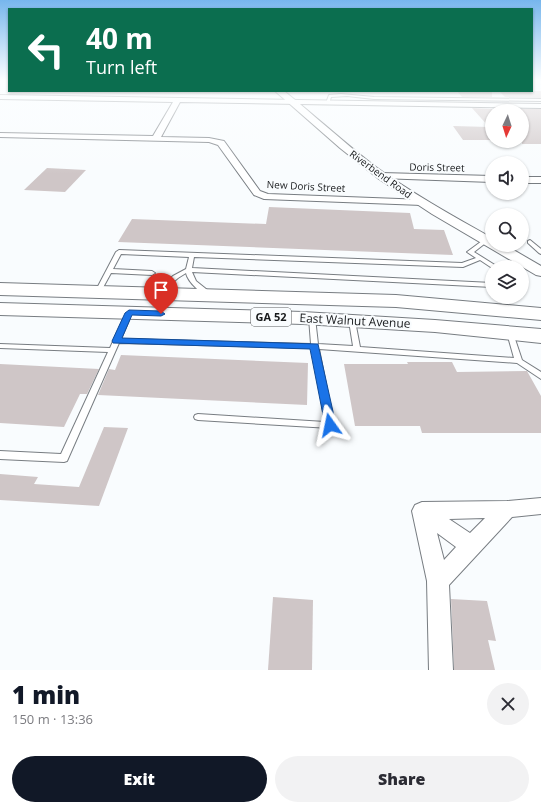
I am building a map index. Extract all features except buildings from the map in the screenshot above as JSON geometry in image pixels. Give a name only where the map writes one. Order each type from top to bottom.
[{"type":"main road","name":"East Walnut Avenue","points":[[0,289],[156,294],[210,294],[396,301],[541,314]]},
{"type":"main road","name":"East Walnut Avenue","points":[[0,309],[312,318],[541,336]]},
{"type":"street","points":[[156,138],[171,111]]},
{"type":"street","name":"Riverbend Road","points":[[303,111],[333,138],[382,176],[485,239]]},
{"type":"street","name":"New Doris Street","points":[[0,135],[156,138],[216,141],[221,143],[257,193],[267,197],[422,202]]},
{"type":"street","name":"Doris Street","points":[[382,176],[485,179]]},
{"type":"street","points":[[529,180],[541,180]]},
{"type":"street","name":"Riverbend Road","points":[[508,252],[538,268]]},
{"type":"street","points":[[422,511],[507,509],[541,506]]},
{"type":"street","points":[[438,581],[507,509]]},
{"type":"street","points":[[422,511],[471,546]]},
{"type":"street","points":[[422,511],[438,581],[441,670]]},
{"type":"lane","points":[[530,242],[541,252]]},
{"type":"lane","points":[[485,246],[470,252],[485,261]]},
{"type":"lane","points":[[98,292],[119,252],[463,265],[481,258]]},
{"type":"lane","points":[[192,255],[188,270],[192,282],[210,294]]},
{"type":"lane","points":[[156,294],[172,282],[179,273],[188,270],[485,285]]},
{"type":"lane","points":[[109,271],[152,273]]},
{"type":"lane","points":[[0,455],[64,458],[129,313]]},
{"type":"lane","points":[[198,417],[330,425],[315,346],[312,318]]},
{"type":"lane","points":[[352,321],[357,349]]},
{"type":"lane","points":[[510,333],[519,361]]},
{"type":"lane","points":[[117,341],[315,346],[519,361],[541,376]]},
{"type":"lane","points":[[0,346],[112,350]]},
{"type":"route","points":[[161,314],[129,313],[117,341],[315,346],[330,425]]}]
